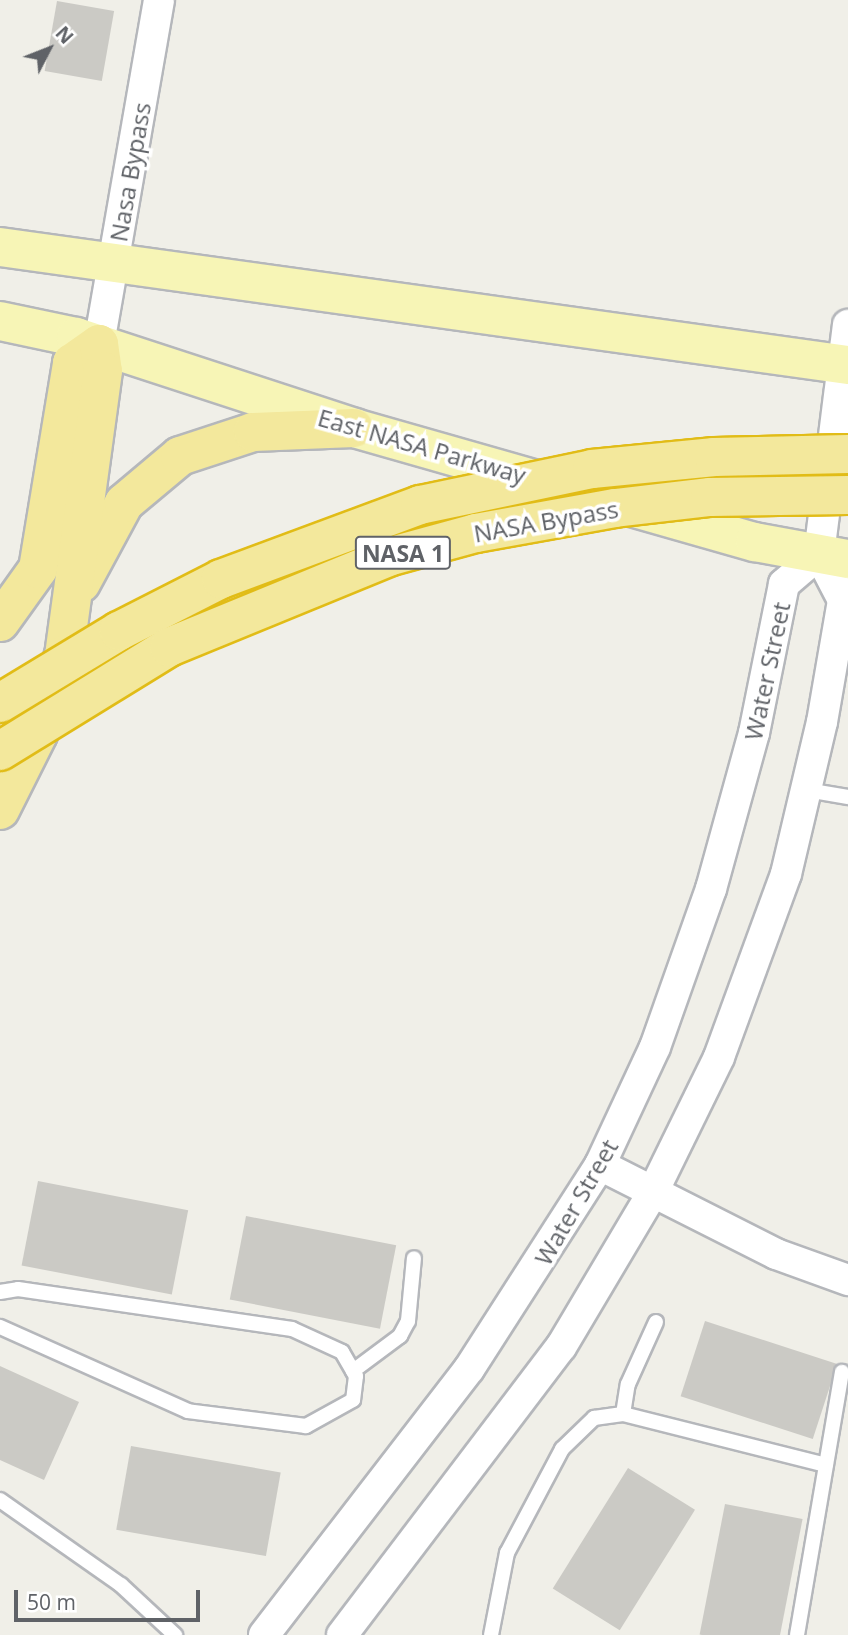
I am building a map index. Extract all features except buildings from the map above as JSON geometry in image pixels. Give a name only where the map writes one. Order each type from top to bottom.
[{"type":"highway","points":[[0,622],[38,569],[72,363],[99,344],[103,371],[69,607],[52,698],[0,810]]},
{"type":"highway","points":[[69,607],[111,522],[158,469],[201,445],[253,432],[354,428]]},
{"type":"highway","name":"NASA Bypass","points":[[0,703],[170,603],[279,554],[409,508],[603,468],[848,454]]},
{"type":"highway","name":"NASA Bypass","points":[[0,751],[169,647],[260,604],[398,554],[528,522],[664,501],[848,495]]},
{"type":"main road","points":[[0,247],[114,267],[845,365]]},
{"type":"main road","name":"East NASA Parkway","points":[[0,320],[99,344],[354,428],[755,542],[834,557]]},
{"type":"street","name":"Nasa Bypass","points":[[99,344],[159,0]]},
{"type":"street","points":[[342,1635],[561,1347],[653,1192],[753,972],[807,790],[843,600],[834,557],[848,325]]},
{"type":"street","name":"Water Street","points":[[264,1635],[469,1369],[600,1165],[655,1047],[711,889],[752,745],[785,584],[834,557]]},
{"type":"street","points":[[600,1165],[776,1254],[848,1280]]},
{"type":"lane","points":[[807,790],[848,797]]},
{"type":"lane","points":[[353,1371],[388,1350],[404,1329],[414,1258]]},
{"type":"lane","points":[[0,1292],[18,1289],[292,1329],[329,1341],[353,1371],[353,1400],[341,1412],[306,1426],[274,1426],[188,1411],[0,1327]]},
{"type":"lane","points":[[623,1414],[628,1384],[656,1322]]},
{"type":"lane","points":[[797,1635],[842,1372]]},
{"type":"lane","points":[[491,1635],[507,1553],[562,1449],[594,1418],[623,1414],[826,1465]]},
{"type":"lane","points":[[0,1500],[96,1566],[169,1633]]}]
